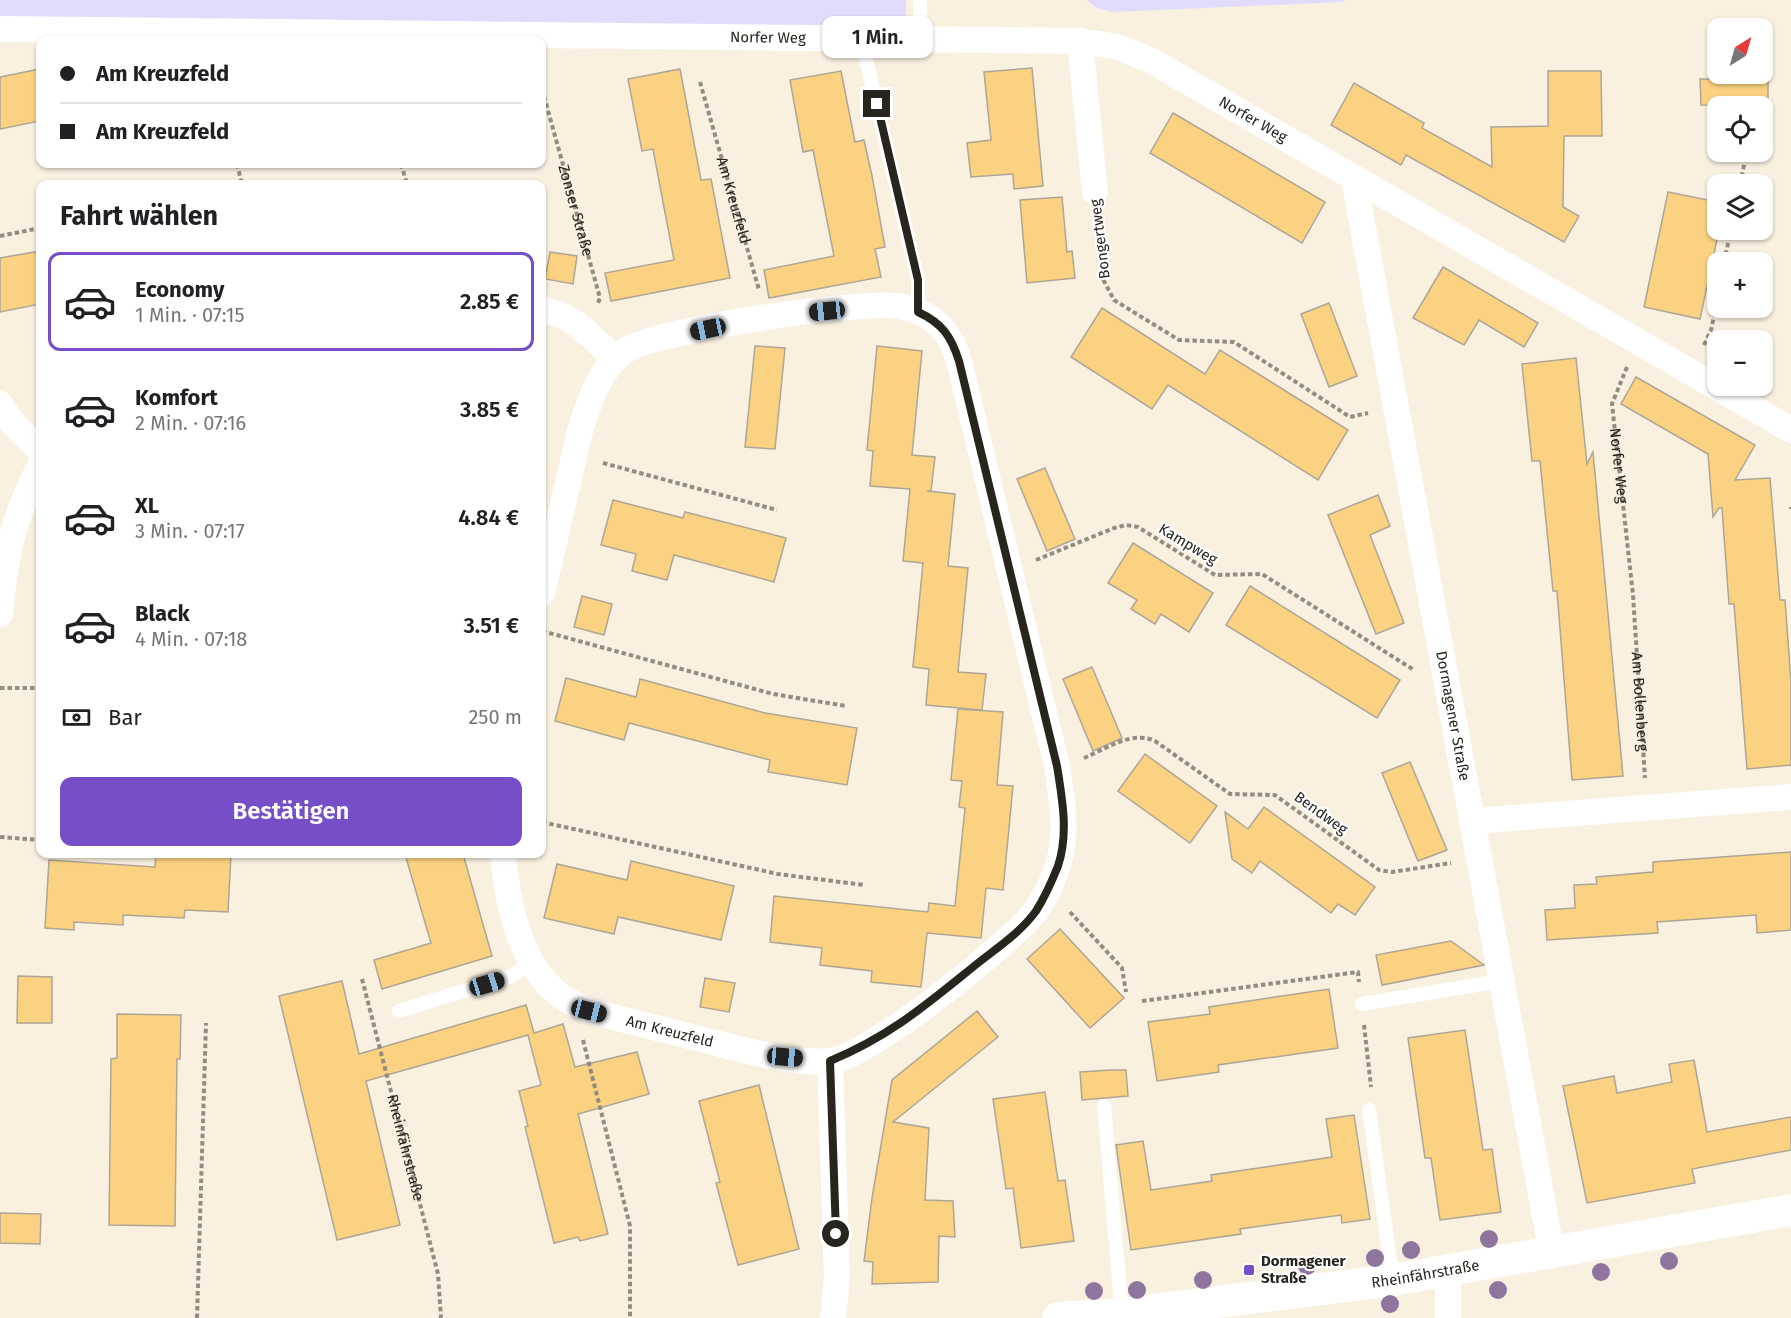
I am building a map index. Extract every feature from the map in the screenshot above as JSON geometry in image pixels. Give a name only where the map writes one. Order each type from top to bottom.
[{"type":"street","name":"Norfer Weg","points":[[0,29],[1080,41],[1118,47],[1144,57],[1791,430]]},
{"type":"street","name":"Bongertweg","points":[[1080,41],[1095,192]]},
{"type":"street","name":"Dormagener Straße","points":[[1354,179],[1552,1254]]},
{"type":"street","name":"Am Kreuzfeld","points":[[504,858],[510,902],[533,963],[556,992],[589,1011],[763,1055],[830,1061],[866,1047],[898,1028],[1020,929],[1046,893],[1058,864],[1063,841],[1064,819],[1057,766],[955,347],[942,326],[918,312],[888,305],[766,317],[642,343],[615,359],[590,401],[574,455],[546,577]]},
{"type":"street","points":[[546,311],[562,315],[585,331],[615,359]]},
{"type":"street","points":[[0,404],[11,422],[36,446]]},
{"type":"street","points":[[0,614],[6,554],[12,528],[36,475]]},
{"type":"street","points":[[1472,820],[1791,797]]},
{"type":"street","points":[[830,1061],[837,1277],[833,1318]]},
{"type":"street","name":"Rheinfährstraße","points":[[1058,1318],[1122,1314],[1448,1272],[1791,1210]]},
{"type":"street","points":[[1448,1272],[1448,1318]]},
{"type":"lane","points":[[920,0],[920,39]]},
{"type":"lane","points":[[861,38],[918,280],[918,312]]},
{"type":"lane","points":[[399,1011],[509,977],[533,963]]},
{"type":"lane","points":[[1362,1004],[1501,981]]},
{"type":"lane","points":[[1104,1106],[1122,1314]]},
{"type":"lane","points":[[1369,1110],[1393,1280]]},
{"type":"path","name":"Am Kreuzfeld","points":[[700,82],[766,317]]},
{"type":"path","name":"Zonser Straße","points":[[546,103],[600,298],[585,331]]},
{"type":"path","name":"Bongertweg","points":[[1095,192],[1104,281],[1114,300],[1179,340],[1234,342],[1350,417],[1396,407]]},
{"type":"path","points":[[0,236],[36,229]]},
{"type":"path","points":[[1690,372],[1711,330],[1714,318]]},
{"type":"path","name":"Norfer Weg","points":[[1633,595],[1612,404],[1637,342]]},
{"type":"path","points":[[574,455],[777,510]]},
{"type":"path","name":"Kampweg","points":[[1009,569],[1114,528],[1126,525],[1138,527],[1215,575],[1262,574],[1412,671],[1444,662]]},
{"type":"path","name":"Am Bollenberg","points":[[1633,595],[1647,808]]},
{"type":"path","points":[[546,632],[772,694],[846,706]]},
{"type":"path","points":[[0,688],[36,687]]},
{"type":"path","name":"Bendweg","points":[[1057,766],[1144,736],[1155,741],[1230,794],[1275,795],[1385,872],[1479,859]]},
{"type":"path","points":[[546,823],[778,874],[864,885]]},
{"type":"path","points":[[0,837],[36,840]]},
{"type":"path","points":[[1046,893],[1064,905],[1122,968],[1126,992]]},
{"type":"path","points":[[1142,1001],[1358,972],[1373,1104],[1369,1110]]},
{"type":"path","name":"Rheinfährstraße","points":[[362,979],[438,1274],[441,1318]]},
{"type":"path","points":[[589,1011],[582,1034],[630,1226],[630,1318]]},
{"type":"path","points":[[197,1318],[206,1023]]},
{"type":"shaded area","points":[[0,0],[906,0],[906,29],[0,19]]},
{"type":"shaded area","points":[[1087,0],[1345,0],[1342,2],[1113,12],[1097,8]]},
{"type":"building","points":[[1032,68],[1043,186],[1014,189],[1013,174],[971,177],[967,143],[991,140],[984,72]]},
{"type":"building","points":[[680,69],[701,180],[711,179],[730,278],[611,301],[605,273],[674,260],[653,149],[642,151],[628,79]]},
{"type":"building","points":[[36,70],[36,122],[0,129],[0,77]]},
{"type":"building","points":[[841,71],[855,142],[864,140],[872,176],[885,247],[875,249],[881,277],[769,298],[764,270],[834,256],[813,150],[803,152],[790,80]]},
{"type":"building","points":[[1548,71],[1601,71],[1602,136],[1564,136],[1563,207],[1579,216],[1564,242],[1406,155],[1401,165],[1331,125],[1354,83],[1424,123],[1422,128],[1492,167],[1491,127],[1548,126]]},
{"type":"building","points":[[1700,79],[1707,79],[1707,84],[1768,84],[1768,96],[1707,96],[1707,105],[1701,105]]},
{"type":"building","points":[[1173,113],[1325,202],[1302,243],[1150,153]]},
{"type":"building","points":[[1668,192],[1707,200],[1707,240],[1717,240],[1714,252],[1707,252],[1707,286],[1700,319],[1644,307]]},
{"type":"building","points":[[1062,197],[1067,252],[1072,251],[1075,278],[1027,283],[1020,200]]},
{"type":"building","points":[[36,252],[36,305],[0,312],[0,258]]},
{"type":"building","points":[[550,252],[577,256],[573,284],[546,279]]},
{"type":"building","points":[[1443,267],[1538,323],[1524,347],[1479,320],[1464,345],[1413,318]]},
{"type":"building","points":[[1329,303],[1357,376],[1329,387],[1301,314]]},
{"type":"building","points":[[1102,308],[1205,374],[1220,350],[1348,430],[1318,480],[1168,385],[1152,409],[1071,357]]},
{"type":"building","points":[[755,346],[785,348],[775,449],[745,447]]},
{"type":"building","points":[[877,346],[922,351],[912,455],[935,457],[931,491],[927,491],[955,494],[948,566],[968,568],[958,672],[986,674],[982,710],[926,705],[929,669],[913,667],[923,563],[903,561],[910,489],[870,486],[873,451],[867,450]]},
{"type":"building","points":[[1576,358],[1587,464],[1593,452],[1623,776],[1572,780],[1557,591],[1553,591],[1540,461],[1532,461],[1522,364]]},
{"type":"building","points":[[1636,377],[1755,445],[1735,480],[1770,478],[1780,600],[1785,600],[1791,682],[1791,765],[1747,769],[1734,604],[1729,604],[1722,508],[1719,508],[1713,517],[1708,454],[1621,404]]},
{"type":"building","points":[[1045,468],[1075,539],[1047,551],[1017,479]]},
{"type":"building","points":[[1378,495],[1390,526],[1370,535],[1404,623],[1376,634],[1328,515]]},
{"type":"building","points":[[613,500],[683,518],[685,512],[786,538],[774,582],[674,555],[667,580],[632,571],[636,554],[601,545]]},
{"type":"building","points":[[1133,543],[1213,593],[1189,632],[1161,614],[1155,624],[1131,609],[1137,600],[1108,583]]},
{"type":"building","points":[[1250,586],[1400,680],[1377,718],[1226,625]]},
{"type":"building","points":[[582,596],[612,604],[604,635],[574,627]]},
{"type":"building","points":[[1092,667],[1122,738],[1093,751],[1063,679]]},
{"type":"building","points":[[566,678],[636,697],[640,679],[765,713],[857,728],[847,785],[768,772],[770,760],[629,723],[624,740],[555,721]]},
{"type":"building","points":[[958,709],[1003,712],[997,785],[1013,786],[1003,890],[986,888],[981,938],[927,933],[921,987],[871,982],[872,971],[820,965],[822,948],[770,942],[774,896],[928,912],[929,903],[955,906],[965,808],[959,807],[962,781],[951,780]]},
{"type":"building","points":[[1145,754],[1217,806],[1190,843],[1118,791]]},
{"type":"building","points":[[1410,762],[1447,850],[1418,861],[1382,773]]},
{"type":"building","points":[[1264,807],[1375,887],[1355,915],[1338,904],[1331,913],[1260,861],[1252,873],[1232,859],[1225,812],[1248,829]]},
{"type":"building","points":[[1791,852],[1791,930],[1757,933],[1756,915],[1657,922],[1658,933],[1547,940],[1545,910],[1575,908],[1574,885],[1597,884],[1596,877],[1653,872],[1653,862]]},
{"type":"building","points":[[156,858],[231,858],[228,912],[185,910],[184,918],[123,915],[123,925],[74,922],[74,930],[45,928],[49,860],[155,867]]},
{"type":"building","points":[[406,858],[464,858],[492,956],[382,989],[374,960],[431,943]]},
{"type":"building","points":[[631,861],[734,886],[721,940],[618,917],[614,934],[544,918],[557,864],[627,880]]},
{"type":"building","points":[[1060,929],[1124,998],[1090,1028],[1027,959]]},
{"type":"building","points":[[1451,941],[1484,965],[1382,985],[1376,955]]},
{"type":"building","points":[[18,976],[52,977],[52,1023],[17,1023]]},
{"type":"building","points":[[705,978],[735,983],[729,1012],[700,1007]]},
{"type":"building","points":[[342,981],[359,1054],[526,1005],[534,1033],[563,1024],[575,1067],[637,1052],[649,1094],[578,1114],[608,1234],[580,1241],[578,1237],[554,1243],[525,1127],[528,1126],[519,1091],[541,1085],[528,1035],[366,1081],[400,1225],[337,1240],[279,996]]},
{"type":"building","points":[[1329,989],[1338,1048],[1218,1065],[1219,1072],[1157,1081],[1148,1022],[1210,1014],[1209,1007]]},
{"type":"building","points":[[977,1011],[998,1037],[893,1122],[929,1128],[925,1200],[953,1201],[955,1237],[939,1236],[938,1282],[872,1284],[873,1262],[864,1261],[892,1080]]},
{"type":"building","points":[[117,1014],[181,1015],[180,1059],[177,1059],[175,1226],[109,1225],[111,1059],[117,1058]]},
{"type":"building","points":[[1465,1030],[1483,1150],[1492,1149],[1501,1212],[1440,1220],[1431,1158],[1425,1158],[1408,1038]]},
{"type":"building","points":[[1694,1060],[1707,1132],[1791,1117],[1791,1150],[1692,1169],[1695,1183],[1587,1203],[1563,1086],[1614,1076],[1617,1093],[1672,1082],[1669,1064]]},
{"type":"building","points":[[1126,1070],[1128,1096],[1082,1100],[1080,1072]]},
{"type":"building","points":[[759,1085],[799,1249],[738,1265],[716,1183],[720,1182],[699,1101]]},
{"type":"building","points":[[1045,1092],[1058,1181],[1065,1180],[1074,1241],[1021,1248],[1013,1188],[1006,1189],[993,1099]]},
{"type":"building","points":[[1354,1115],[1370,1219],[1342,1223],[1341,1215],[1240,1229],[1241,1234],[1131,1250],[1116,1145],[1143,1141],[1151,1190],[1212,1181],[1211,1175],[1332,1157],[1326,1119]]},
{"type":"building","points":[[0,1213],[41,1214],[40,1244],[0,1243]]},
{"type":"place","name":"Dormagener Straße","points":[[1249,1270]]},
{"type":"route","points":[[836,1234],[830,1061],[866,1047],[898,1028],[1020,929],[1035,912],[1058,864],[1063,841],[1064,819],[1057,766],[959,361],[949,334],[931,318],[918,312],[918,280],[877,104]]}]
